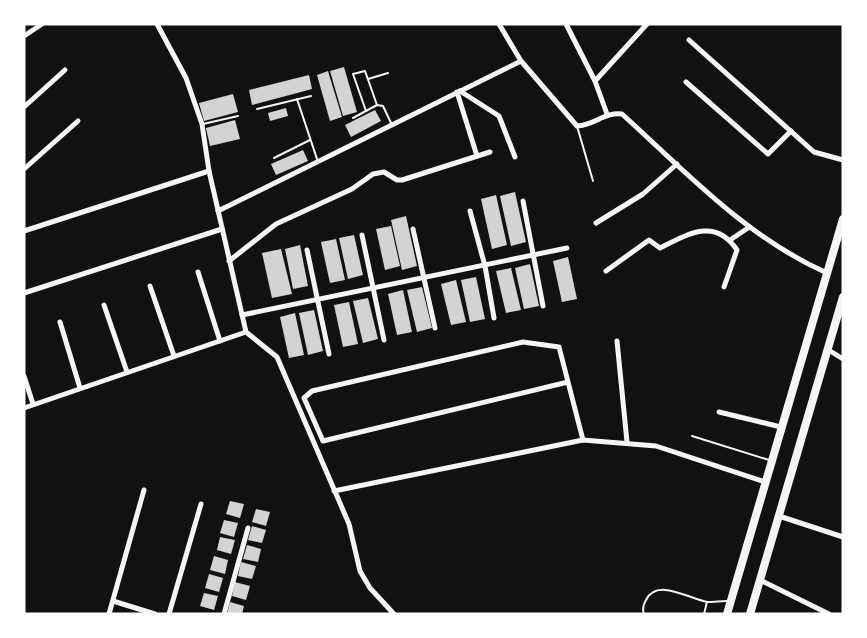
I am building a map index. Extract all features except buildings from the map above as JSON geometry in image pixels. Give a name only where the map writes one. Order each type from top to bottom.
[{"type":"highway","points":[[727,614],[843,219]]},
{"type":"highway","points":[[750,614],[843,297]]},
{"type":"street","points":[[24,36],[42,24]]},
{"type":"street","points":[[157,24],[186,78],[202,124],[209,171],[246,332],[277,357],[349,524],[360,571],[370,588],[394,614]]},
{"type":"street","points":[[499,24],[521,61],[577,126],[587,126],[607,114],[622,114],[748,228],[796,259],[827,273]]},
{"type":"street","points":[[566,24],[595,81],[607,114]]},
{"type":"street","points":[[595,81],[647,24]]},
{"type":"street","points":[[689,40],[814,152],[843,160]]},
{"type":"street","points":[[218,210],[521,61]]},
{"type":"street","points":[[24,107],[65,70]]},
{"type":"street","points":[[686,82],[768,154],[791,131]]},
{"type":"street","points":[[459,92],[477,156]]},
{"type":"street","points":[[459,92],[499,116],[515,157]]},
{"type":"street","points":[[24,169],[78,121]]},
{"type":"street","points":[[229,261],[276,224],[352,189],[373,174],[384,172],[402,180],[489,152]]},
{"type":"street","points":[[596,223],[643,194],[677,164]]},
{"type":"street","points":[[24,231],[209,171]]},
{"type":"street","points":[[523,201],[543,306]]},
{"type":"street","points":[[470,212],[485,266],[494,318]]},
{"type":"street","points":[[730,240],[748,228]]},
{"type":"street","points":[[24,293],[222,229]]},
{"type":"street","points":[[414,229],[435,328]]},
{"type":"street","points":[[606,271],[649,240],[660,248],[691,232],[706,231],[730,240],[737,250],[724,287]]},
{"type":"street","points":[[362,236],[384,340]]},
{"type":"street","points":[[242,315],[567,249]]},
{"type":"street","points":[[307,250],[329,354]]},
{"type":"street","points":[[198,272],[220,340]]},
{"type":"street","points":[[150,286],[174,356]]},
{"type":"street","points":[[104,305],[127,372]]},
{"type":"street","points":[[60,322],[80,388]]},
{"type":"street","points":[[24,408],[246,332]]},
{"type":"street","points":[[617,341],[627,442]]},
{"type":"street","points":[[568,382],[323,441],[304,398],[312,391],[523,342],[559,347],[584,440]]},
{"type":"street","points":[[827,349],[843,359]]},
{"type":"street","points":[[24,376],[33,404]]},
{"type":"street","points":[[719,412],[781,427]]},
{"type":"street","points":[[334,491],[584,440],[656,446],[765,482]]},
{"type":"street","points":[[109,614],[144,490]]},
{"type":"street","points":[[170,614],[201,504]]},
{"type":"street","points":[[778,516],[843,537]]},
{"type":"street","points":[[224,614],[248,528]]},
{"type":"street","points":[[760,580],[829,614]]},
{"type":"street","points":[[113,600],[155,614]]},
{"type":"lane","points":[[366,111],[353,74],[365,71],[377,105]]},
{"type":"lane","points":[[368,79],[388,73]]},
{"type":"lane","points":[[257,109],[311,96]]},
{"type":"lane","points":[[297,99],[318,162]]},
{"type":"lane","points":[[353,118],[377,105],[383,106],[392,125]]},
{"type":"lane","points":[[202,124],[238,116]]},
{"type":"lane","points":[[577,126],[593,181]]},
{"type":"lane","points":[[274,158],[310,140]]},
{"type":"lane","points":[[692,435],[771,461]]},
{"type":"lane","points":[[644,614],[646,597],[654,592],[669,590],[707,602],[731,600]]},
{"type":"lane","points":[[704,614],[707,602]]}]
